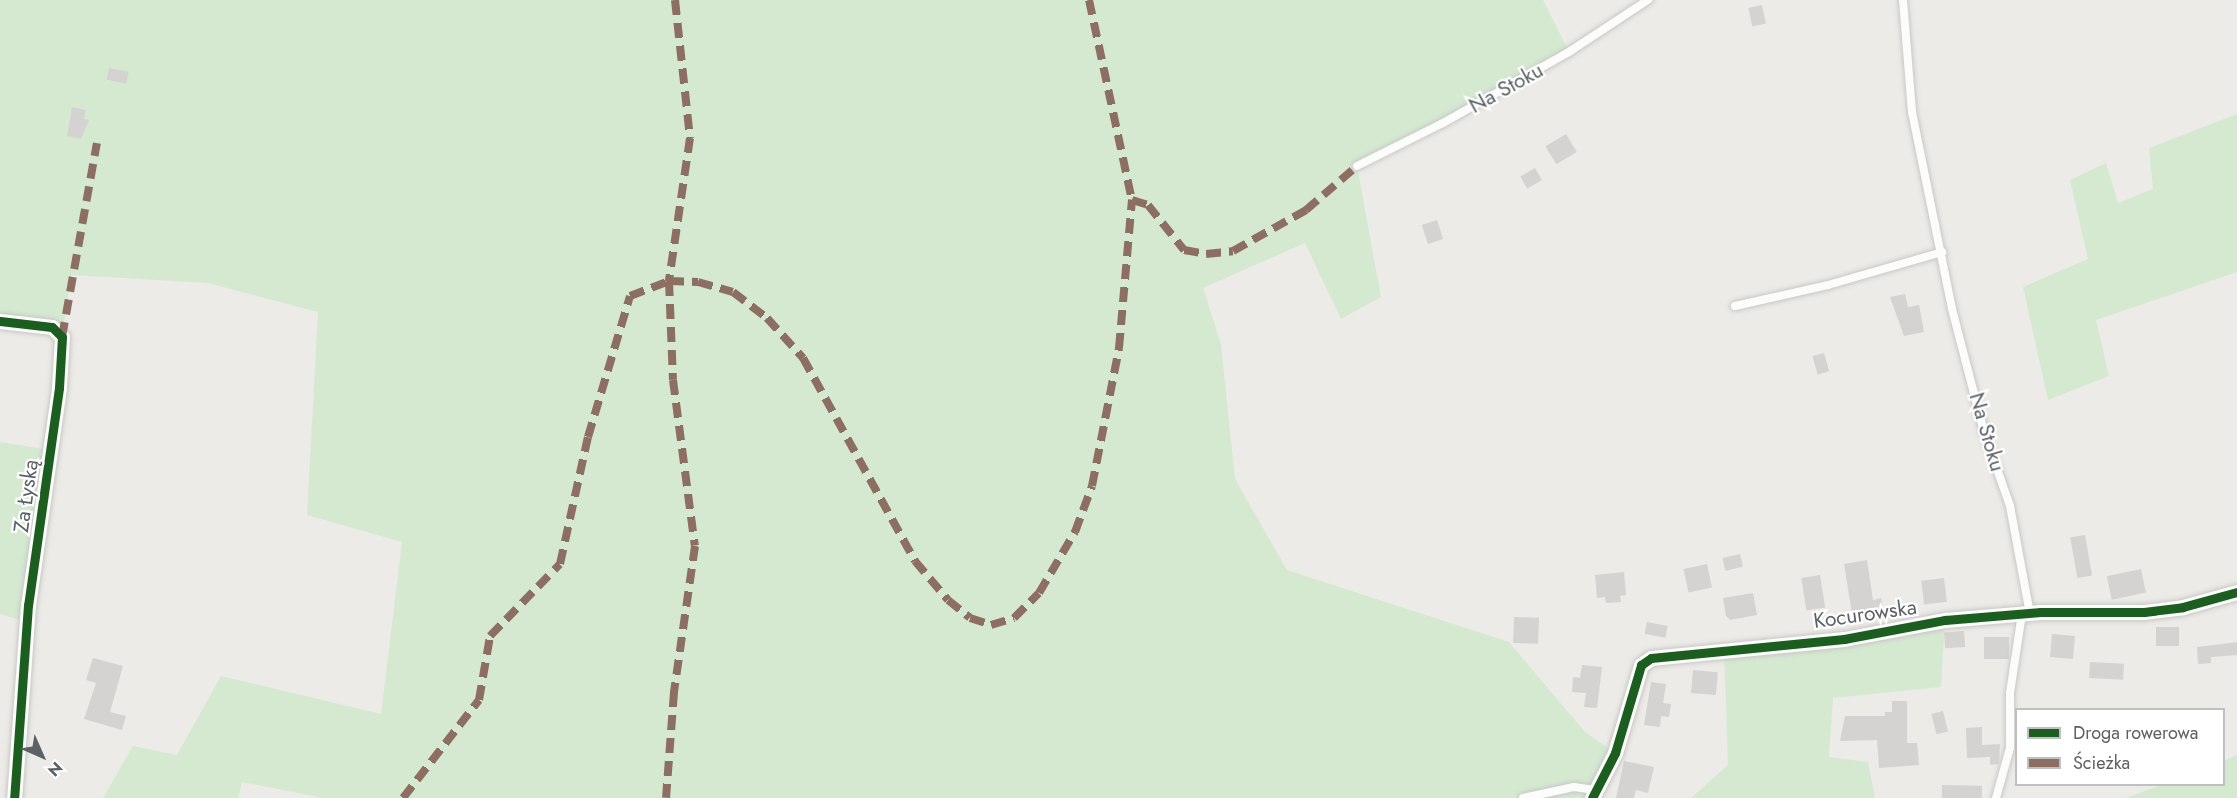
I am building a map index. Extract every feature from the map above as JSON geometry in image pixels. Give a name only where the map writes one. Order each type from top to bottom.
[{"type":"street","name":"Za Łyską","points":[[0,321],[52,327],[62,337],[59,388],[28,605],[14,798]]},
{"type":"street","name":"Kocurowska","points":[[1594,794],[1615,753],[1641,665],[1651,657],[1844,639],[1945,620],[2026,614],[2144,612],[2183,607],[2237,591]]},
{"type":"lane","name":"Na Stoku","points":[[1357,166],[1407,143],[1550,63],[1648,0]]},
{"type":"lane","name":"Na Stoku","points":[[1903,0],[1912,112],[1984,432],[2010,506],[2026,614],[2010,693],[2010,748],[1996,798]]},
{"type":"lane","points":[[1735,306],[1828,285],[1942,252]]},
{"type":"lane","points":[[1523,798],[1574,787],[1594,794]]},
{"type":"green space","points":[[0,0],[1543,0],[1569,52],[1357,166],[1381,297],[1341,319],[1305,243],[1203,288],[1221,344],[1235,479],[1287,570],[1509,642],[1585,732],[1615,753],[1592,798],[323,798],[242,782],[238,798],[103,798],[133,746],[177,755],[221,676],[381,714],[402,542],[307,515],[318,312],[208,283],[71,275],[62,337],[0,321]]},
{"type":"green space","points":[[2237,114],[2237,272],[2096,320],[2109,376],[2048,400],[2023,287],[2088,259],[2070,180],[2106,163],[2118,203],[2153,189],[2149,148]]},
{"type":"green space","points":[[0,442],[50,450],[20,620],[0,614]]},
{"type":"green space","points":[[1945,620],[1941,687],[1833,698],[1829,757],[1868,762],[1875,798],[1691,798],[1728,765],[1724,649]]},
{"type":"green space","points":[[2237,755],[2237,798],[2126,798],[2158,786],[2225,786],[2225,761]]},
{"type":"building","points":[[1762,5],[1766,24],[1752,26],[1748,8]]},
{"type":"building","points":[[109,68],[129,72],[126,84],[107,80]]},
{"type":"building","points":[[72,107],[86,110],[84,119],[89,120],[81,139],[67,136]]},
{"type":"building","points":[[1566,134],[1577,152],[1556,164],[1545,146]]},
{"type":"building","points":[[1535,168],[1542,180],[1527,189],[1520,176]]},
{"type":"building","points":[[1437,220],[1443,239],[1428,244],[1422,225]]},
{"type":"building","points":[[1905,294],[1908,307],[1919,305],[1924,332],[1904,336],[1890,297]]},
{"type":"building","points":[[1824,353],[1829,371],[1818,375],[1812,356]]},
{"type":"building","points":[[2085,535],[2092,575],[2077,578],[2070,538]]},
{"type":"building","points":[[1740,554],[1743,567],[1725,571],[1722,558]]},
{"type":"building","points":[[1867,560],[1873,600],[1881,598],[1884,613],[1853,620],[1844,564]]},
{"type":"building","points":[[1707,564],[1712,587],[1689,592],[1684,569]]},
{"type":"building","points":[[2141,569],[2146,592],[2112,600],[2107,576]]},
{"type":"building","points":[[1624,572],[1626,595],[1620,596],[1621,602],[1606,603],[1605,597],[1597,598],[1595,575]]},
{"type":"building","points":[[1820,575],[1825,608],[1806,611],[1801,578]]},
{"type":"building","points":[[1944,578],[1947,602],[1924,605],[1921,581]]},
{"type":"building","points":[[1753,593],[1757,615],[1730,620],[1726,616],[1723,598]]},
{"type":"building","points":[[1514,617],[1539,618],[1538,644],[1513,643]]},
{"type":"building","points":[[1647,622],[1668,626],[1665,638],[1645,634]]},
{"type":"building","points":[[2156,627],[2179,627],[2179,646],[2156,646]]},
{"type":"building","points":[[1964,631],[1965,647],[1945,648],[1944,632]]},
{"type":"building","points":[[2052,634],[2075,636],[2073,659],[2050,657]]},
{"type":"building","points":[[1984,637],[2009,637],[2009,659],[1984,659]]},
{"type":"building","points":[[2237,642],[2237,655],[2211,657],[2211,663],[2198,664],[2197,647]]},
{"type":"building","points":[[93,658],[123,666],[110,712],[126,716],[122,730],[84,719],[96,683],[86,680]]},
{"type":"building","points":[[2090,662],[2124,664],[2123,680],[2089,678]]},
{"type":"building","points":[[1582,665],[1602,667],[1597,708],[1584,707],[1586,693],[1572,692],[1573,677],[1580,678]]},
{"type":"building","points":[[1693,670],[1718,672],[1716,695],[1691,693]]},
{"type":"building","points":[[1651,682],[1666,684],[1663,703],[1671,704],[1669,717],[1661,716],[1660,727],[1644,725]]},
{"type":"building","points":[[1892,701],[1907,701],[1907,743],[1917,743],[1919,765],[1879,768],[1877,740],[1840,741],[1845,716],[1885,716],[1885,712],[1892,712]]},
{"type":"building","points":[[1943,711],[1948,731],[1936,734],[1931,714]]},
{"type":"building","points":[[1982,727],[1982,745],[2000,744],[1999,764],[1990,765],[1990,757],[1967,758],[1966,728]]},
{"type":"building","points":[[1624,761],[1654,767],[1648,793],[1636,790],[1634,798],[1616,798]]},
{"type":"building","points":[[1942,785],[1982,786],[1982,798],[1942,798]]},
{"type":"marked path","points":[[675,0],[690,138],[669,281],[698,282],[733,292],[767,318],[803,358],[915,561],[948,600],[970,618],[991,625],[1014,618],[1039,593],[1075,532],[1092,486],[1119,348],[1132,200],[1148,205],[1184,250],[1206,254],[1233,251],[1306,210],[1357,166]]},
{"type":"marked path","points":[[1089,0],[1132,200]]},
{"type":"marked path","points":[[62,337],[97,143]]},
{"type":"marked path","points":[[403,798],[479,700],[490,636],[560,564],[588,437],[630,296],[669,281],[673,380],[695,546],[674,692],[666,798]]},
{"type":"cycle path","points":[[0,321],[52,327],[62,337],[59,388],[28,605],[14,798]]},
{"type":"cycle path","points":[[1592,798],[1615,753],[1641,665],[1651,658],[1844,639],[1945,620],[2041,612],[2144,612],[2183,607],[2237,592]]}]
